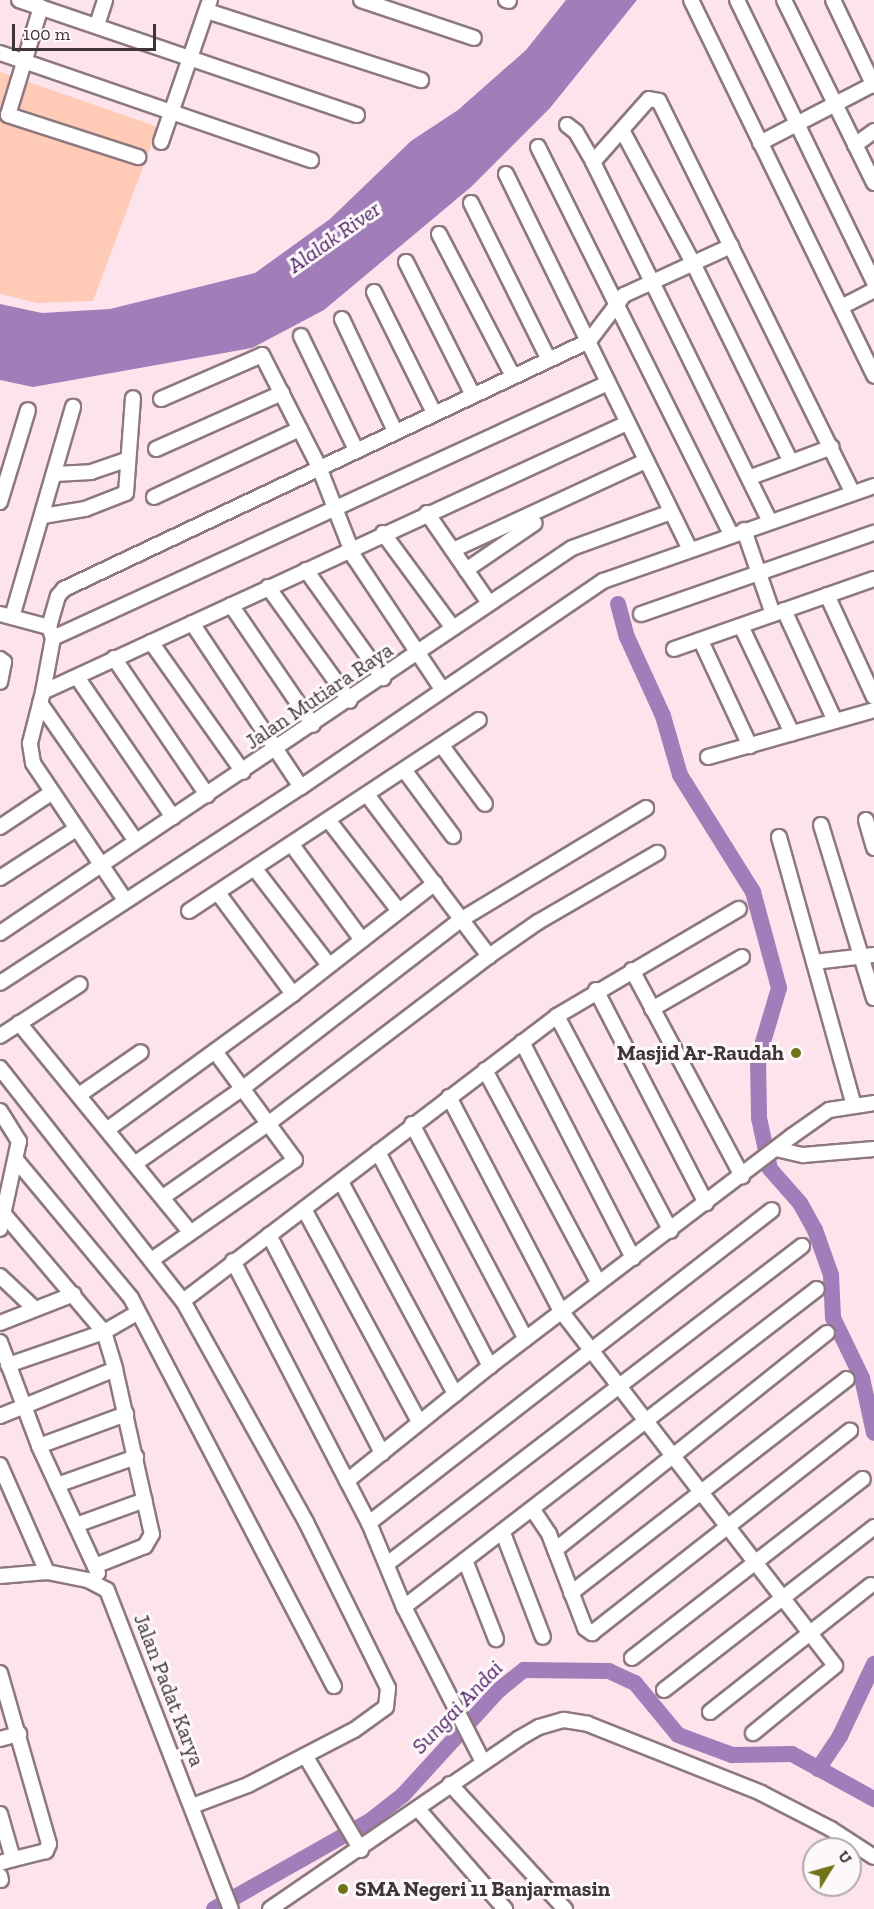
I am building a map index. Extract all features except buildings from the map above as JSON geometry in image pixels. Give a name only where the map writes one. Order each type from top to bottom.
[{"type":"street","points":[[19,0],[357,115]]},
{"type":"street","points":[[97,25],[105,0]]},
{"type":"street","points":[[361,0],[474,39]]},
{"type":"street","points":[[691,0],[874,376]]},
{"type":"street","points":[[737,0],[874,282]]},
{"type":"street","points":[[784,0],[874,183]]},
{"type":"street","points":[[760,143],[874,85],[833,0]]},
{"type":"street","points":[[161,142],[174,116],[189,58],[209,5],[421,80]]},
{"type":"street","points":[[41,7],[8,115],[138,157]]},
{"type":"street","points":[[0,53],[174,116],[311,160]]},
{"type":"street","points":[[593,162],[649,99],[659,100],[853,493]]},
{"type":"street","points":[[567,125],[576,132],[593,162],[751,477],[770,521]]},
{"type":"street","points":[[622,130],[693,263],[791,462]]},
{"type":"street","points":[[855,146],[874,130]]},
{"type":"street","points":[[538,147],[616,303],[835,721]]},
{"type":"street","points":[[506,174],[690,549]]},
{"type":"street","points":[[471,203],[549,360]]},
{"type":"street","points":[[439,234],[513,376]]},
{"type":"street","points":[[125,900],[36,770],[30,750],[58,596],[64,589],[589,341],[616,303],[652,281],[731,246]]},
{"type":"street","points":[[406,262],[472,395]]},
{"type":"street","points":[[841,308],[874,290]]},
{"type":"street","points":[[374,292],[434,413]]},
{"type":"street","points":[[342,319],[395,431]]},
{"type":"street","points":[[301,336],[356,450]]},
{"type":"street","points":[[161,399],[261,354],[319,467],[338,510],[351,550],[442,689]]},
{"type":"street","points":[[73,407],[43,516],[6,616],[51,633],[338,510],[608,383]]},
{"type":"street","points":[[156,449],[282,393]]},
{"type":"street","points":[[43,516],[85,509],[126,493],[133,398]]},
{"type":"street","points":[[0,502],[28,410]]},
{"type":"street","points":[[41,698],[114,658],[627,423]]},
{"type":"street","points":[[154,497],[300,429]]},
{"type":"street","points":[[751,477],[832,447]]},
{"type":"street","points":[[55,474],[91,472],[128,459]]},
{"type":"street","points":[[453,550],[646,461]]},
{"type":"street","points":[[0,983],[301,787],[603,581],[737,532],[874,486]]},
{"type":"street","name":"Jalan Mutiara Raya","points":[[0,933],[350,701],[489,603],[588,540],[671,512]]},
{"type":"street","points":[[427,513],[489,603]]},
{"type":"street","points":[[466,570],[535,523]]},
{"type":"street","points":[[383,533],[453,628]]},
{"type":"street","points":[[641,614],[758,571],[874,533]]},
{"type":"street","points":[[306,570],[383,678]]},
{"type":"street","points":[[674,649],[827,595],[872,584]]},
{"type":"street","points":[[268,587],[350,701]]},
{"type":"street","points":[[827,595],[874,697]]},
{"type":"street","points":[[231,605],[313,724]]},
{"type":"street","points":[[192,623],[301,787]]},
{"type":"street","points":[[741,626],[792,733]]},
{"type":"street","points":[[701,641],[750,746]]},
{"type":"street","points":[[151,642],[243,772]]},
{"type":"street","points":[[114,658],[207,795]]},
{"type":"street","points":[[0,659],[4,663],[0,682]]},
{"type":"street","points":[[77,677],[173,817]]},
{"type":"street","points":[[41,698],[136,841]]},
{"type":"street","points":[[708,757],[874,710]]},
{"type":"street","points":[[189,911],[368,796],[479,720]]},
{"type":"street","points":[[442,746],[485,804]]},
{"type":"street","points":[[405,771],[453,836]]},
{"type":"street","points":[[0,827],[51,793]]},
{"type":"street","points":[[368,796],[489,956]]},
{"type":"street","points":[[136,1163],[243,1088],[462,919],[646,808]]},
{"type":"street","points":[[866,820],[874,848]]},
{"type":"street","points":[[329,821],[399,911]]},
{"type":"street","points":[[821,825],[869,956],[874,998]]},
{"type":"street","points":[[0,878],[76,829]]},
{"type":"street","points":[[779,837],[855,1105]]},
{"type":"street","points":[[292,845],[362,940]]},
{"type":"street","points":[[163,1197],[269,1124],[489,956],[555,912],[657,853]]},
{"type":"street","points":[[255,869],[329,965]]},
{"type":"street","points":[[108,1129],[216,1053],[435,883]]},
{"type":"street","points":[[218,892],[293,994]]},
{"type":"street","points":[[183,1301],[233,1261],[341,1182],[412,1124],[557,1016],[596,990],[739,909]]},
{"type":"street","points":[[814,962],[869,956]]},
{"type":"street","points":[[652,1009],[742,957]]},
{"type":"street","points":[[632,970],[746,1172]]},
{"type":"street","points":[[0,1036],[80,984]]},
{"type":"street","points":[[596,990],[706,1203]]},
{"type":"street","points":[[557,1016],[671,1231]]},
{"type":"street","points":[[19,1023],[136,1163],[189,1232]]},
{"type":"street","points":[[522,1042],[633,1258]]},
{"type":"street","points":[[79,1095],[141,1052]]},
{"type":"street","points":[[153,1259],[295,1160],[216,1053]]},
{"type":"street","points":[[0,1068],[153,1259],[183,1301],[306,1522],[388,1688],[388,1702],[381,1712],[306,1757],[192,1806]]},
{"type":"street","points":[[485,1070],[598,1282]]},
{"type":"street","points":[[449,1097],[561,1311],[703,1492],[754,1564],[836,1668],[753,1733]]},
{"type":"street","points":[[347,1481],[598,1282],[671,1231],[830,1110],[874,1103]]},
{"type":"street","points":[[0,1111],[18,1134],[17,1161],[0,1229]]},
{"type":"street","points":[[18,1134],[40,1118]]},
{"type":"street","points":[[412,1124],[526,1339]]},
{"type":"street","points":[[772,1152],[803,1155],[874,1149]]},
{"type":"street","points":[[378,1152],[490,1366]]},
{"type":"street","points":[[17,1161],[127,1292],[334,1686]]},
{"type":"street","points":[[341,1182],[455,1394]]},
{"type":"street","points":[[304,1209],[419,1422]]},
{"type":"street","points":[[369,1523],[772,1210]]},
{"type":"street","points":[[3,1213],[104,1332],[115,1369],[152,1534],[149,1542],[95,1566]]},
{"type":"street","points":[[269,1235],[382,1453]]},
{"type":"street","points":[[387,1564],[802,1246]]},
{"type":"street","points":[[233,1261],[369,1523],[404,1607],[483,1762]]},
{"type":"street","points":[[0,1276],[35,1310]]},
{"type":"street","points":[[404,1607],[533,1510],[817,1289]]},
{"type":"street","points":[[0,1323],[74,1294]]},
{"type":"street","points":[[8,1365],[104,1332],[138,1312]]},
{"type":"street","points":[[555,1550],[676,1457],[827,1333]]},
{"type":"street","name":"Jalan Padat Karya","points":[[0,1342],[39,1446],[104,1586],[231,1909]]},
{"type":"street","points":[[0,1416],[115,1369]]},
{"type":"street","points":[[571,1593],[847,1379]]},
{"type":"street","points":[[39,1446],[126,1414]]},
{"type":"street","points":[[533,1510],[555,1550],[585,1628],[592,1633],[850,1431]]},
{"type":"street","points":[[57,1485],[136,1456]]},
{"type":"street","points":[[0,1465],[47,1572]]},
{"type":"street","points":[[632,1658],[863,1479]]},
{"type":"street","points":[[76,1525],[145,1500]]},
{"type":"street","points":[[664,1690],[874,1527]]},
{"type":"street","points":[[503,1533],[543,1637]]},
{"type":"street","points":[[465,1560],[496,1639]]},
{"type":"street","points":[[1,1574],[47,1572],[104,1586]]},
{"type":"street","points":[[710,1712],[871,1586]]},
{"type":"street","points":[[0,1673],[49,1847],[7,1861],[0,1814]]},
{"type":"street","points":[[270,1909],[357,1845],[418,1809],[483,1762],[539,1727],[564,1720],[576,1721],[761,1793],[831,1829],[874,1857]]},
{"type":"street","points":[[0,1739],[19,1734]]},
{"type":"street","points":[[306,1757],[357,1845]]},
{"type":"street","points":[[450,1784],[559,1907]]},
{"type":"street","points":[[418,1809],[505,1909]]},
{"type":"shaded area","points":[[0,72],[158,127],[93,301],[37,303],[0,294]]},
{"type":"water","name":"Alalak River","points":[[566,0],[637,0],[550,108],[471,187],[324,310],[252,348],[33,387],[0,380],[0,304],[42,313],[110,309],[255,273],[330,219],[411,141],[458,110],[526,50]]},
{"type":"waterway","points":[[618,604],[627,637],[663,716],[680,775],[753,892],[779,988],[758,1059],[759,1118],[770,1169],[800,1203],[815,1230],[831,1275],[833,1318],[862,1378],[874,1433]]},
{"type":"waterway","points":[[818,1769],[840,1736],[874,1664]]},
{"type":"waterway","name":"Sungai Andai","points":[[214,1909],[371,1820],[403,1795],[499,1690],[524,1670],[609,1671],[635,1683],[678,1735],[732,1755],[792,1754],[874,1799]]},
{"type":"place","name":"Masjid Ar-Raudah","points":[[796,1053]]},
{"type":"place","name":"SMA Negeri 11 Banjarmasin","points":[[343,1889]]}]
